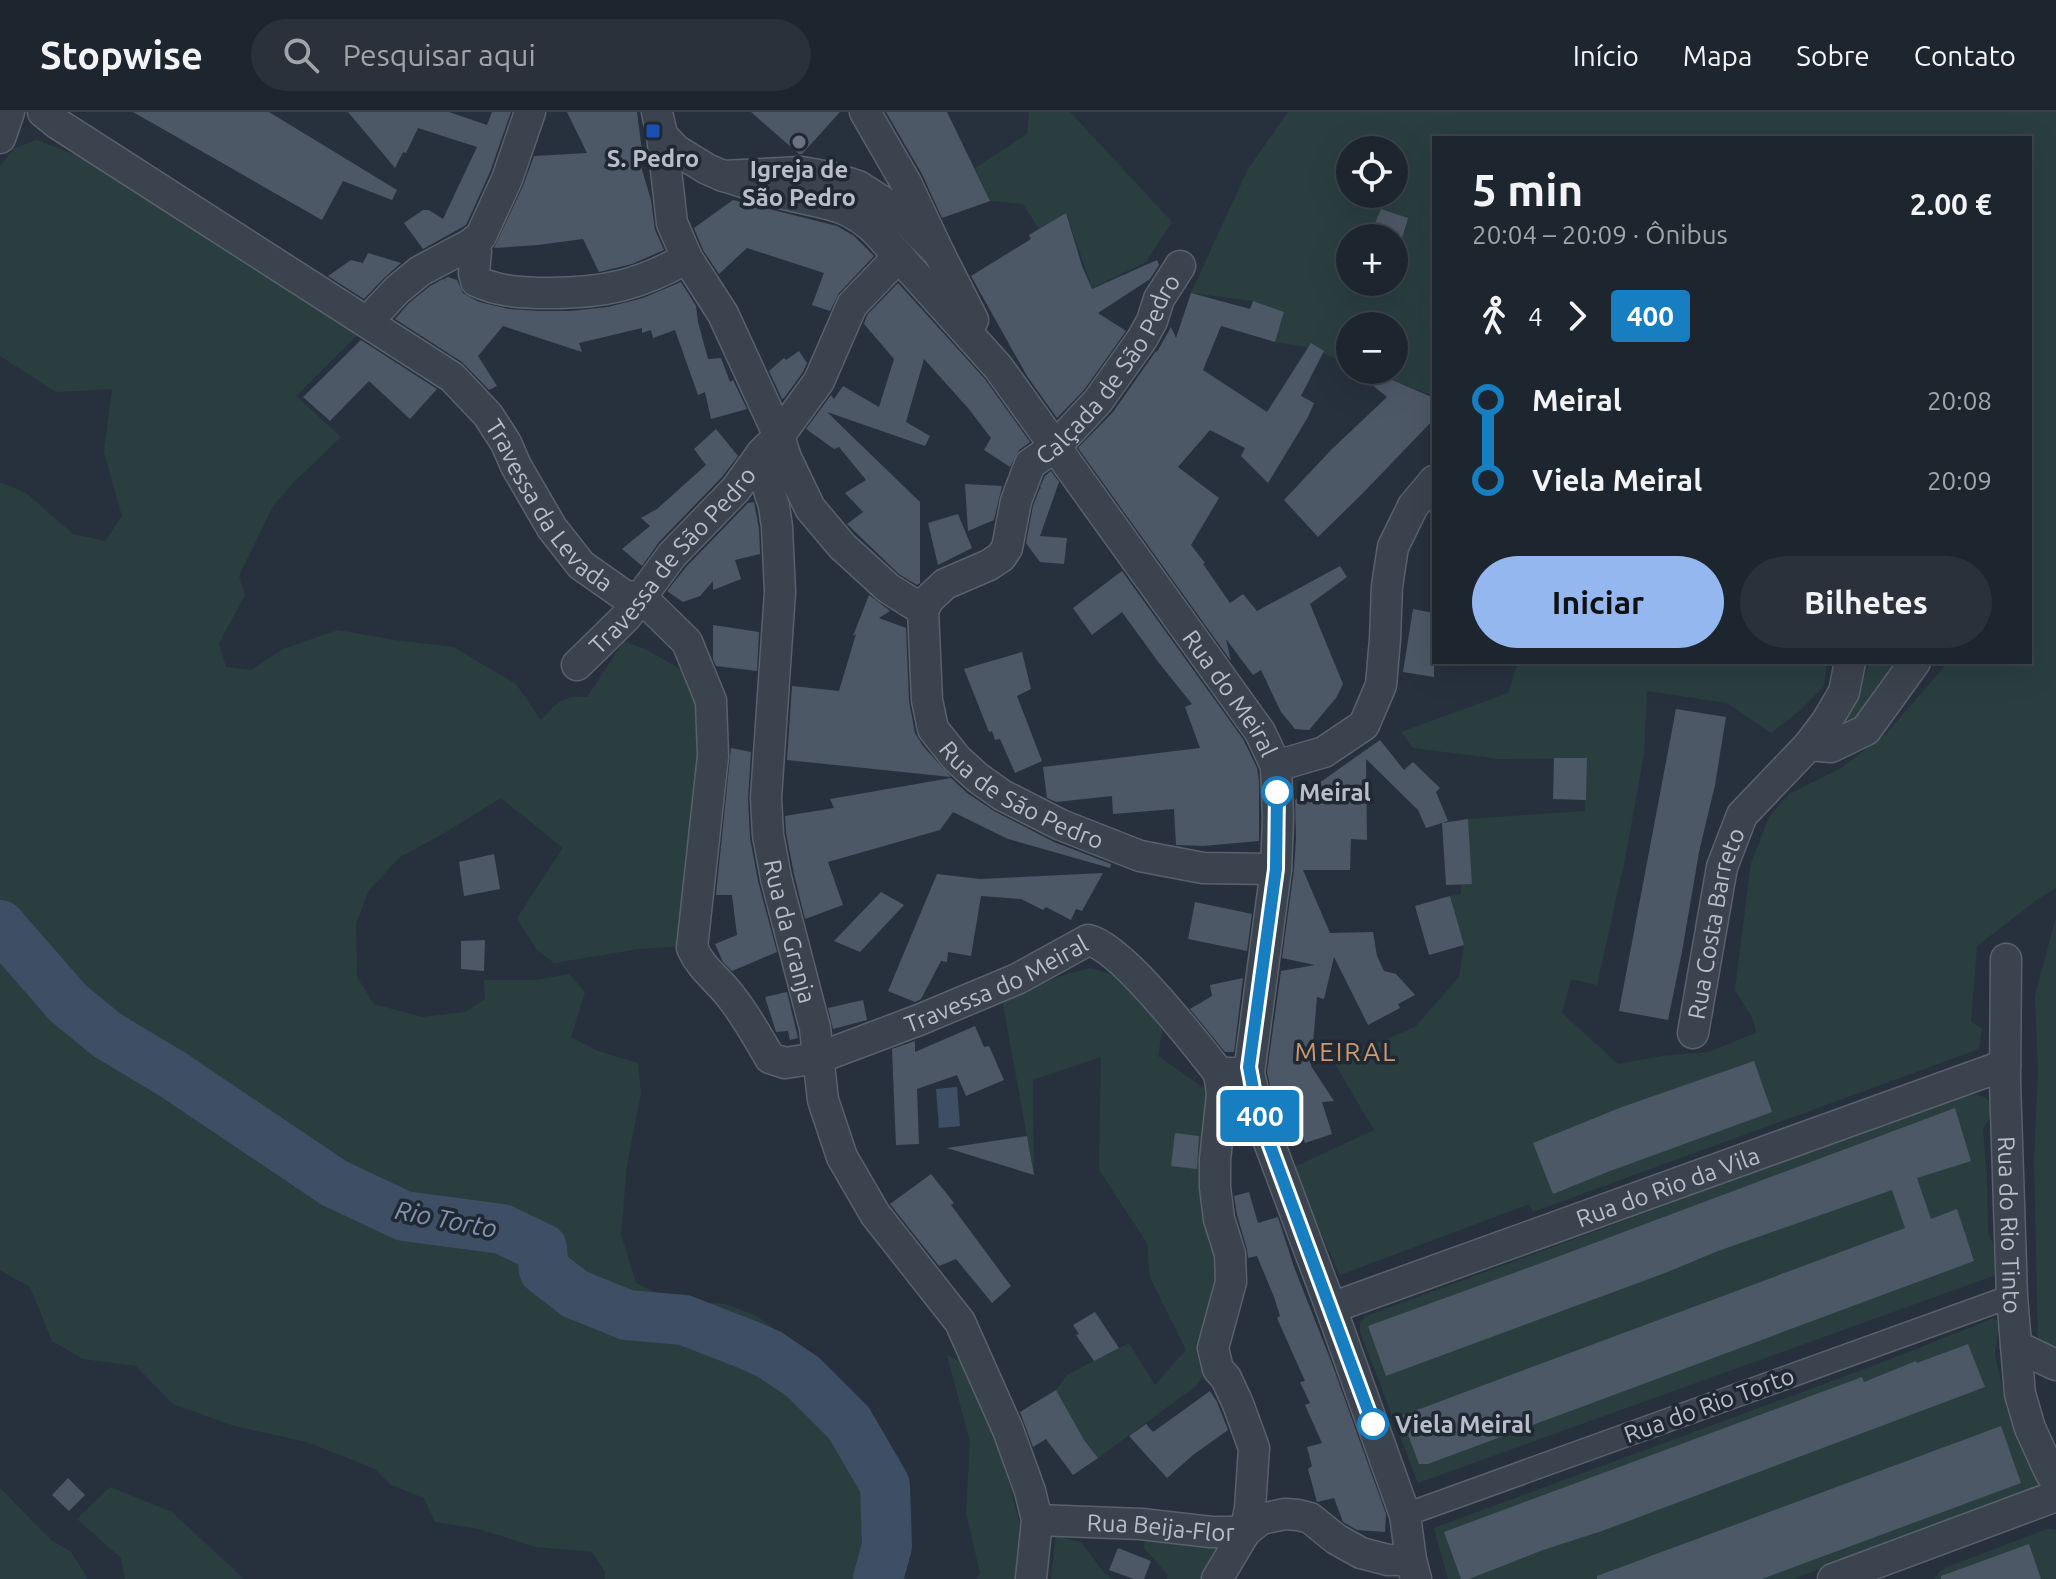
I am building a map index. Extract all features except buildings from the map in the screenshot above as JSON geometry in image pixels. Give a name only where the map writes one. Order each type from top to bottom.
[{"type":"street","points":[[0,138],[9,112]]},
{"type":"street","name":"Travessa da Levada","points":[[43,112],[171,198],[254,248],[452,377],[488,415],[552,528],[581,565],[625,596],[642,598],[687,642],[711,701],[713,756],[692,948],[699,964],[735,1001],[770,1058],[785,1063],[818,1058]]},
{"type":"street","points":[[367,322],[420,271],[481,236],[507,179],[530,112]]},
{"type":"street","name":"Rua do Meiral","points":[[865,112],[906,183],[998,367]]},
{"type":"street","name":"Rua do Meiral","points":[[659,124],[676,150],[707,169],[783,194],[844,208],[861,217],[998,367],[1260,732],[1276,766],[1276,869],[1234,1073],[1257,1110],[1405,1515],[1400,1570]]},
{"type":"street","name":"Rua da Granja","points":[[659,124],[672,223],[687,258],[723,314],[770,445],[766,481],[777,527],[780,592],[766,798],[768,835],[776,878],[815,1028],[823,1100],[842,1157],[875,1214],[960,1322],[1008,1430],[1037,1520],[1031,1579]]},
{"type":"street","points":[[723,176],[801,172],[858,186],[897,211],[939,253]]},
{"type":"street","points":[[471,244],[476,251],[476,281],[518,293],[584,293],[620,287],[663,272],[687,258]]},
{"type":"street","name":"Travessa de São Pedro","points":[[577,665],[626,617],[672,555],[736,489],[819,381],[852,305],[899,256]]},
{"type":"street","name":"Calçada de São Pedro","points":[[923,610],[929,599],[945,584],[1001,557],[1007,548],[1016,501],[1030,464],[1056,446],[1098,401],[1142,339],[1159,299],[1180,266]]},
{"type":"street","points":[[770,445],[786,458],[810,508],[842,546],[888,588],[923,610]]},
{"type":"street","points":[[1276,766],[1324,752],[1364,725],[1381,685],[1387,586],[1393,547],[1413,506],[1432,483]]},
{"type":"street","name":"Rua de São Pedro","points":[[923,610],[927,700],[933,729],[957,759],[978,778],[1002,795],[1061,825],[1140,856],[1203,868],[1276,869]]},
{"type":"street","name":"Rua Costa Barreto","points":[[1693,1033],[1722,867],[1742,815],[1809,745],[1827,721],[1844,692],[1850,664]]},
{"type":"street","points":[[1809,745],[1831,747],[1866,730],[1914,664]]},
{"type":"street","name":"Travessa do Meiral","points":[[818,1058],[1017,979],[1088,940],[1104,947],[1134,974],[1176,1019],[1234,1073]]},
{"type":"street","name":"Rua do Rio Tinto","points":[[2006,959],[2005,1065],[2012,1296],[2020,1394],[2030,1428],[2056,1482]]},
{"type":"street","name":"Rua do Rio da Vila","points":[[1331,1308],[2005,1065]]},
{"type":"street","points":[[1217,1579],[1245,1532],[1250,1508],[1254,1448],[1238,1404],[1226,1378],[1218,1369],[1213,1348],[1231,1282],[1230,1254],[1219,1219],[1215,1160],[1222,1094],[1234,1073]]},
{"type":"street","name":"Rua do Rio Torto","points":[[1405,1515],[2012,1296]]},
{"type":"street","points":[[2016,1346],[2056,1365]]},
{"type":"street","points":[[1833,1579],[1905,1566],[2056,1496]]},
{"type":"street","name":"Rua Beija-Flor","points":[[1037,1520],[1245,1532],[1261,1519],[1298,1515],[1310,1518],[1336,1539],[1361,1553],[1400,1570]]},
{"type":"green space","points":[[1029,112],[1070,112],[1172,222],[1146,262],[1092,288],[1066,213],[1039,229],[1023,204],[990,201],[975,168],[1027,134]]},
{"type":"green space","points":[[1288,112],[2056,112],[2056,888],[1977,946],[1971,1021],[1982,1029],[1979,1049],[1533,1212],[1529,1204],[1340,1275],[1292,1168],[1374,1130],[1328,1052],[1370,1046],[1415,1027],[1459,977],[1464,945],[1450,896],[1461,894],[1461,884],[1472,884],[1468,819],[1585,811],[1587,758],[1500,759],[1413,748],[1401,732],[1508,693],[1517,664],[1827,664],[1824,686],[1771,733],[1727,703],[1647,691],[1644,754],[1597,985],[1571,979],[1562,1013],[1618,1064],[1708,1052],[1756,1033],[1753,1019],[1735,990],[1751,863],[1769,817],[1789,794],[1843,767],[1886,734],[1946,664],[2032,664],[2032,136],[1432,136],[1432,395],[1402,384],[1408,384],[1408,312],[1336,312],[1336,359],[1306,347],[1275,342],[1284,312],[1253,301],[1191,293],[1248,169]]},
{"type":"green space","points":[[37,140],[106,171],[362,330],[296,396],[341,437],[273,506],[239,576],[245,595],[219,643],[226,667],[251,670],[283,649],[338,630],[453,647],[516,684],[541,720],[561,701],[587,697],[624,641],[687,673],[702,731],[687,946],[639,949],[554,963],[536,949],[517,918],[563,848],[501,798],[400,857],[369,890],[356,923],[357,977],[374,1004],[422,1017],[465,1012],[485,999],[484,980],[536,980],[569,974],[585,992],[571,1037],[598,1051],[638,1063],[641,1093],[627,1165],[621,1234],[636,1283],[670,1300],[725,1304],[757,1316],[839,1379],[880,1430],[901,1489],[906,1522],[901,1579],[605,1579],[605,1572],[592,1552],[536,1547],[479,1529],[435,1522],[424,1498],[391,1485],[375,1469],[307,1442],[234,1426],[173,1404],[136,1366],[83,1359],[52,1341],[30,1287],[0,1270],[0,482],[26,493],[73,534],[105,541],[122,516],[104,452],[112,389],[56,392],[0,356],[0,166],[15,148]]},
{"type":"green space","points":[[1869,664],[1901,664],[1864,716],[1844,729]]},
{"type":"green space","points":[[2056,917],[2056,1350],[2038,1343],[2034,1161],[2038,1071],[2035,996]]},
{"type":"green space","points":[[1090,968],[1122,981],[1164,1018],[1158,1056],[1214,1095],[1220,1276],[1209,1368],[1196,1386],[1098,1458],[1084,1440],[1056,1390],[1067,1375],[1129,1343],[1155,1385],[1186,1350],[1150,1277],[1147,1243],[1099,1170],[1101,1057],[1033,1080],[1034,1175],[1002,999],[1057,977]]},
{"type":"green space","points":[[1968,1094],[1985,1098],[1995,1111],[1983,1128],[1988,1234],[1996,1249],[1999,1270],[1993,1276],[1418,1483],[1360,1332],[1360,1322],[1366,1316]]},
{"type":"green space","points":[[1994,1318],[1999,1323],[1995,1355],[2006,1405],[2038,1475],[2040,1487],[1793,1579],[1448,1579],[1434,1528]]},
{"type":"green space","points":[[947,1355],[967,1365],[1007,1475],[1020,1525],[1019,1579],[977,1579],[980,1573],[966,1513],[970,1442]]},
{"type":"green space","points":[[110,1487],[172,1512],[244,1579],[125,1579],[121,1558],[77,1519]]},
{"type":"green space","points":[[0,1488],[51,1540],[71,1552],[88,1579],[0,1579]]},
{"type":"green space","points":[[2047,1529],[2056,1530],[2056,1579],[1935,1579],[1947,1567]]},
{"type":"green space","points":[[1056,1535],[1082,1543],[1103,1572],[1113,1579],[1051,1579]]},
{"type":"green space","points":[[1145,1538],[1232,1544],[1214,1579],[1167,1579],[1168,1575],[1144,1548]]},
{"type":"water","points":[[957,1087],[960,1126],[939,1128],[936,1089]]},
{"type":"waterway","name":"Rio Torto","points":[[0,925],[68,1003],[107,1035],[172,1074],[334,1183],[404,1216],[502,1229],[542,1248],[544,1270],[575,1294],[627,1315],[684,1320],[769,1354],[803,1377],[849,1423],[885,1485],[887,1546],[878,1579]]},
{"type":"bus line","name":"400","points":[[1277,792],[1276,869],[1249,1073],[1257,1110],[1373,1424]]},
{"type":"place","name":"S. Pedro","points":[[653,131]]},
{"type":"place","name":"Igreja de São Pedro","points":[[799,142]]},
{"type":"place","name":"Meiral","points":[[1277,792]]},
{"type":"place","name":"Viela Meiral","points":[[1373,1424]]},
{"type":"district","name":"MEIRAL","points":[[1346,1051]]}]
